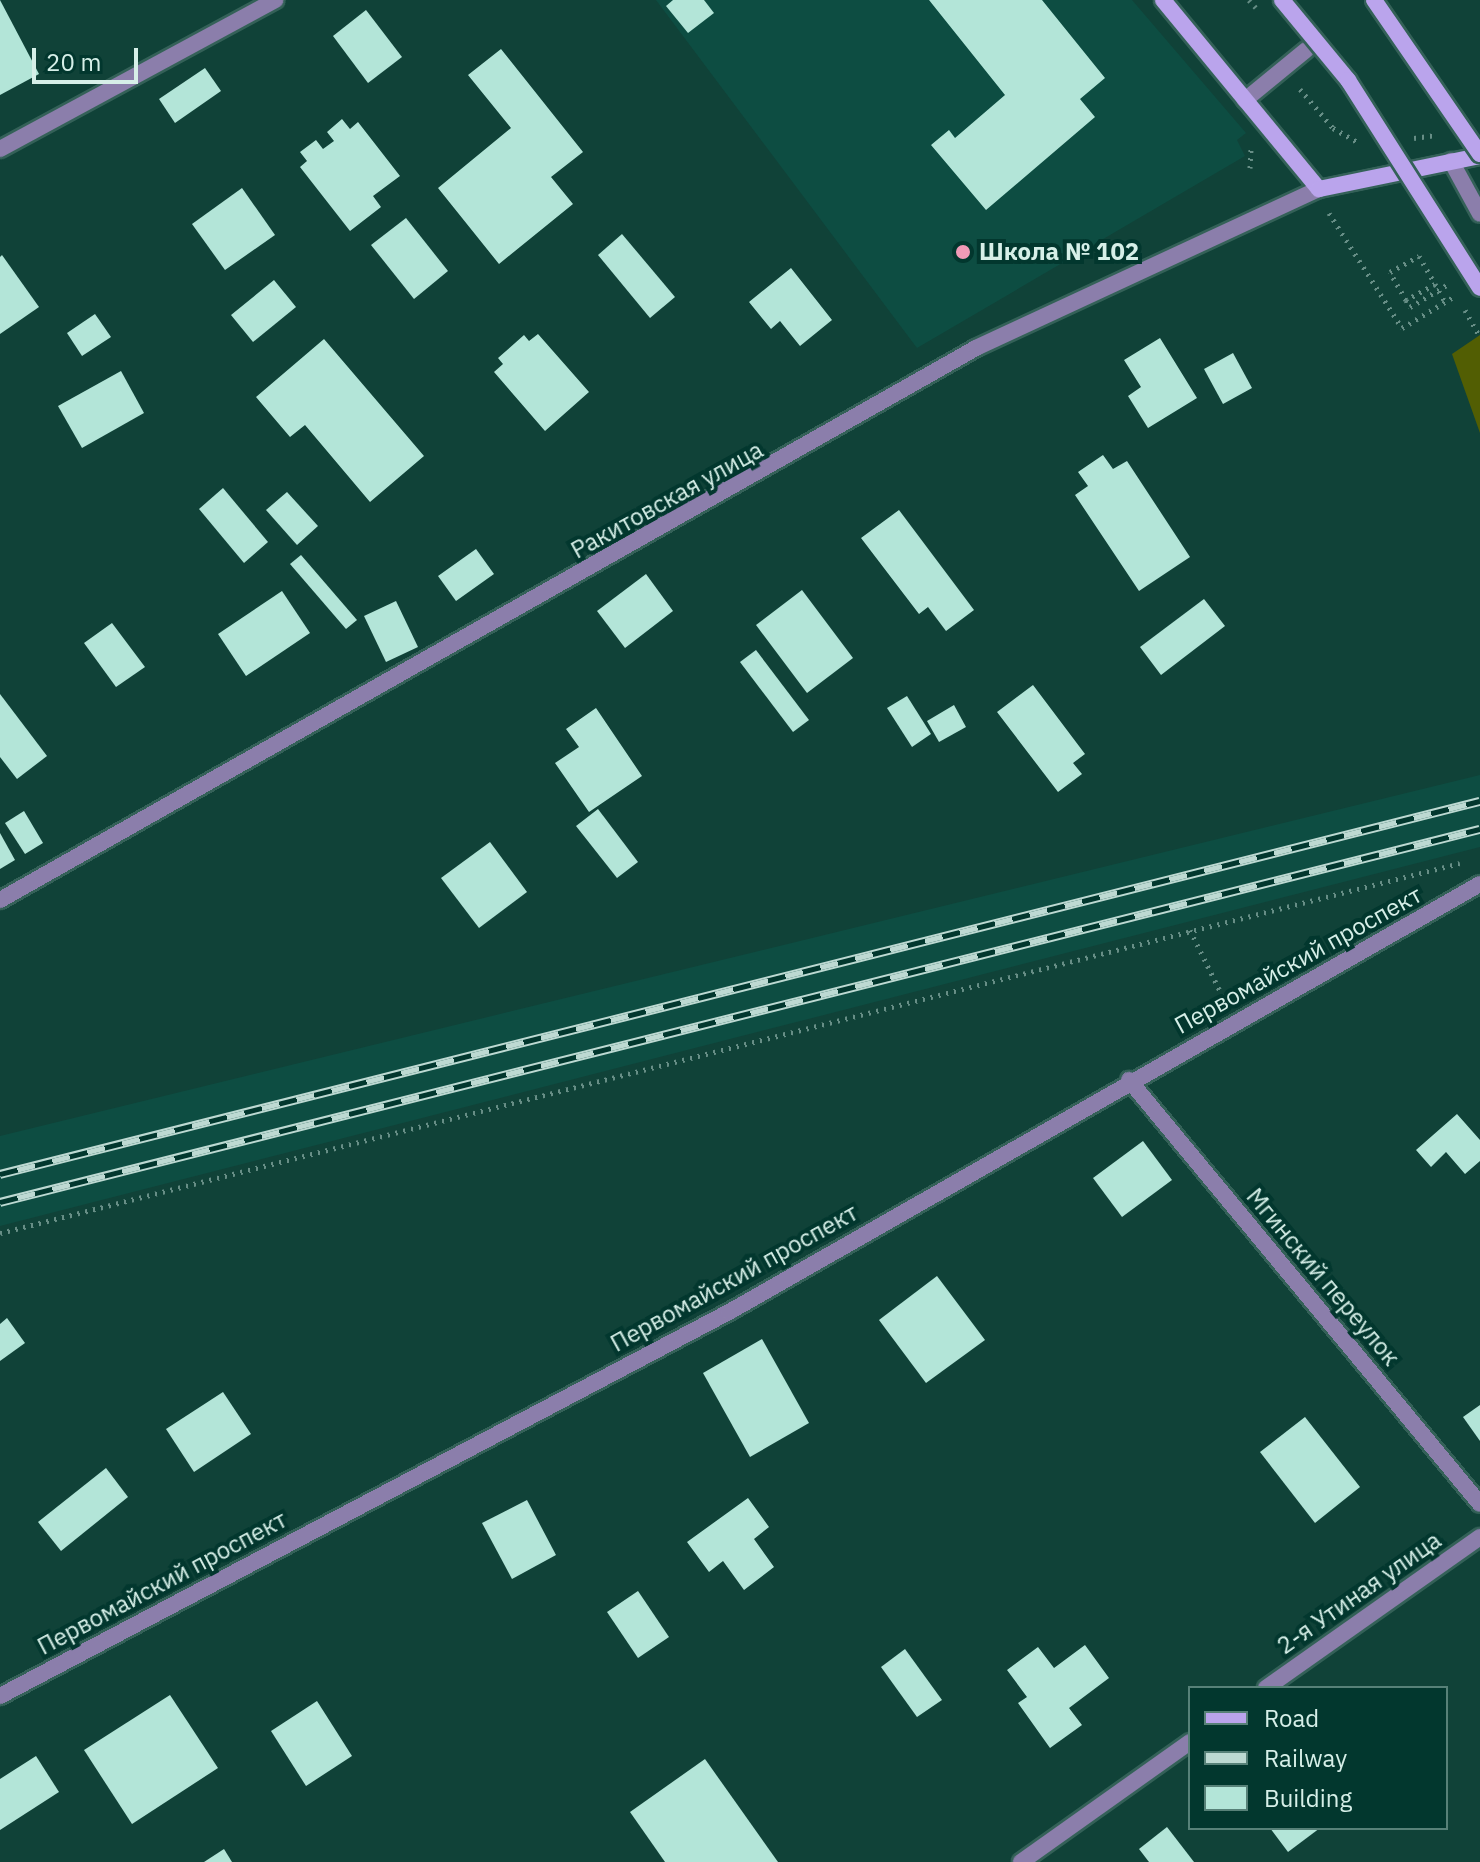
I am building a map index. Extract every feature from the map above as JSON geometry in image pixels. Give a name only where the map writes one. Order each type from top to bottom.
[{"type":"main road","points":[[1163,0],[1321,197]]},
{"type":"main road","points":[[1282,0],[1374,117],[1474,288]]},
{"type":"main road","points":[[1374,0],[1480,155]]},
{"type":"main road","name":"Ракитовская улица","points":[[1321,197],[1372,176],[1480,155]]},
{"type":"street","points":[[0,149],[275,0]]},
{"type":"street","points":[[1245,100],[1306,50]]},
{"type":"street","points":[[1451,161],[1480,214]]},
{"type":"street","name":"Ракитовская улица","points":[[0,900],[976,348],[1321,197]]},
{"type":"street","name":"Первомайский проспект","points":[[0,1696],[729,1312],[1129,1080],[1237,1024],[1480,884]]},
{"type":"street","name":"Мгинский переулок","points":[[1129,1080],[1480,1504]]},
{"type":"street","name":"2-я Утиная улица","points":[[1269,1686],[1480,1537]]},
{"type":"street","points":[[1021,1862],[1188,1743]]},
{"type":"path","points":[[1321,197],[1402,328],[1474,288]]},
{"type":"path","points":[[1445,302],[1435,284],[1419,256],[1390,272],[1410,307],[1451,282]]},
{"type":"path","points":[[1406,300],[1435,284]]},
{"type":"path","points":[[0,1233],[1465,862]]},
{"type":"path","points":[[1190,930],[1237,1024]]},
{"type":"shaded area","name":"Школа № 102","points":[[656,0],[1132,0],[1246,133],[1237,140],[1245,156],[917,348]]},
{"type":"shaded area","points":[[1480,775],[1480,847],[0,1226],[0,1136]]},
{"type":"green space","points":[[1480,335],[1480,433],[1452,354]]},
{"type":"building","points":[[0,0],[39,74],[0,95]]},
{"type":"building","points":[[673,0],[704,0],[714,13],[688,33],[666,6]]},
{"type":"building","points":[[929,0],[1042,0],[1105,78],[1080,99],[1095,117],[986,210],[931,145],[949,130],[955,138],[1005,95]]},
{"type":"building","points":[[366,10],[402,57],[368,83],[333,36]]},
{"type":"building","points":[[501,49],[583,152],[551,177],[573,204],[499,264],[438,188],[511,128],[468,75]]},
{"type":"building","points":[[205,68],[221,91],[175,123],[159,99]]},
{"type":"building","points":[[342,119],[350,129],[358,122],[400,176],[373,196],[381,207],[350,231],[300,167],[307,161],[300,152],[316,140],[323,149],[334,141],[327,132]]},
{"type":"building","points":[[242,188],[275,235],[225,270],[192,224]]},
{"type":"building","points":[[406,218],[448,271],[414,299],[371,245]]},
{"type":"building","points":[[622,234],[675,297],[650,318],[598,255]]},
{"type":"building","points":[[2,255],[39,307],[0,334],[0,257]]},
{"type":"building","points":[[791,268],[832,320],[800,346],[780,321],[771,329],[749,302]]},
{"type":"building","points":[[274,280],[296,307],[253,342],[231,315]]},
{"type":"building","points":[[95,314],[111,337],[82,356],[67,333]]},
{"type":"building","points":[[538,334],[589,392],[545,431],[494,372],[503,364],[498,358],[524,335],[529,341]]},
{"type":"building","points":[[1160,338],[1197,398],[1148,428],[1128,396],[1141,387],[1124,360]]},
{"type":"building","points":[[324,339],[424,456],[370,502],[305,425],[290,437],[256,397]]},
{"type":"building","points":[[1233,353],[1252,388],[1223,404],[1204,369]]},
{"type":"building","points":[[121,371],[144,413],[82,448],[58,406]]},
{"type":"building","points":[[1103,455],[1113,469],[1127,461],[1190,557],[1139,591],[1075,495],[1088,486],[1078,472]]},
{"type":"building","points":[[223,488],[268,542],[244,563],[199,509]]},
{"type":"building","points":[[287,492],[318,526],[297,545],[266,510]]},
{"type":"building","points":[[899,510],[974,610],[946,631],[928,607],[919,614],[861,538]]},
{"type":"building","points":[[476,549],[494,574],[456,601],[438,576]]},
{"type":"building","points":[[301,555],[357,620],[346,629],[290,564]]},
{"type":"building","points":[[646,574],[673,611],[625,648],[597,611]]},
{"type":"building","points":[[802,590],[853,658],[807,693],[756,625]]},
{"type":"building","points":[[282,591],[310,633],[246,676],[218,634]]},
{"type":"building","points":[[1204,599],[1225,626],[1161,675],[1140,647]]},
{"type":"building","points":[[396,601],[418,647],[386,662],[364,616]]},
{"type":"building","points":[[112,623],[145,667],[116,687],[84,643]]},
{"type":"building","points":[[756,650],[809,720],[793,732],[740,662]]},
{"type":"building","points":[[1033,685],[1085,754],[1073,763],[1082,774],[1058,792],[997,712]]},
{"type":"building","points":[[0,694],[47,756],[17,779],[0,757]]},
{"type":"building","points":[[907,696],[931,734],[912,747],[887,708]]},
{"type":"building","points":[[954,705],[966,727],[939,742],[927,721]]},
{"type":"building","points":[[596,708],[642,776],[589,812],[555,763],[579,747],[566,729]]},
{"type":"building","points":[[598,809],[638,862],[617,878],[576,826]]},
{"type":"building","points":[[24,811],[43,843],[25,854],[5,823]]},
{"type":"building","points":[[0,833],[15,860],[0,869]]},
{"type":"building","points":[[490,842],[527,892],[479,928],[441,878]]},
{"type":"building","points":[[1457,1114],[1480,1140],[1480,1161],[1465,1174],[1446,1152],[1431,1167],[1416,1150]]},
{"type":"building","points":[[1143,1141],[1172,1180],[1122,1217],[1093,1178]]},
{"type":"building","points":[[937,1276],[985,1340],[926,1383],[879,1320]]},
{"type":"building","points":[[7,1318],[25,1343],[0,1361],[0,1324]]},
{"type":"building","points":[[762,1339],[809,1423],[750,1457],[703,1373]]},
{"type":"building","points":[[223,1392],[251,1434],[194,1472],[166,1429]]},
{"type":"building","points":[[1480,1405],[1480,1441],[1463,1417]]},
{"type":"building","points":[[1305,1417],[1360,1487],[1315,1523],[1260,1452]]},
{"type":"building","points":[[106,1468],[128,1497],[61,1551],[38,1522]]},
{"type":"building","points":[[748,1498],[769,1527],[754,1539],[774,1567],[744,1590],[723,1561],[709,1572],[687,1542]]},
{"type":"building","points":[[527,1500],[556,1555],[512,1579],[482,1523]]},
{"type":"building","points":[[638,1591],[669,1637],[638,1658],[607,1612]]},
{"type":"building","points":[[1085,1645],[1109,1678],[1069,1708],[1082,1725],[1050,1748],[1018,1703],[1027,1697],[1007,1670],[1038,1647],[1054,1668]]},
{"type":"building","points":[[905,1649],[942,1700],[917,1717],[881,1667]]},
{"type":"building","points":[[170,1695],[218,1768],[132,1824],[84,1750]]},
{"type":"building","points":[[317,1701],[352,1756],[306,1786],[271,1731]]},
{"type":"building","points":[[36,1756],[59,1792],[0,1830],[0,1779]]},
{"type":"building","points":[[705,1759],[778,1862],[665,1862],[630,1812]]},
{"type":"building","points":[[1167,1827],[1194,1862],[1149,1862],[1139,1849]]},
{"type":"building","points":[[1272,1830],[1317,1830],[1288,1852]]},
{"type":"building","points":[[224,1849],[232,1862],[204,1862]]},
{"type":"railway","points":[[0,1174],[1480,801]]},
{"type":"railway","points":[[0,1202],[1480,829]]},
{"type":"place","name":"Школа № 102","points":[[963,252]]}]
